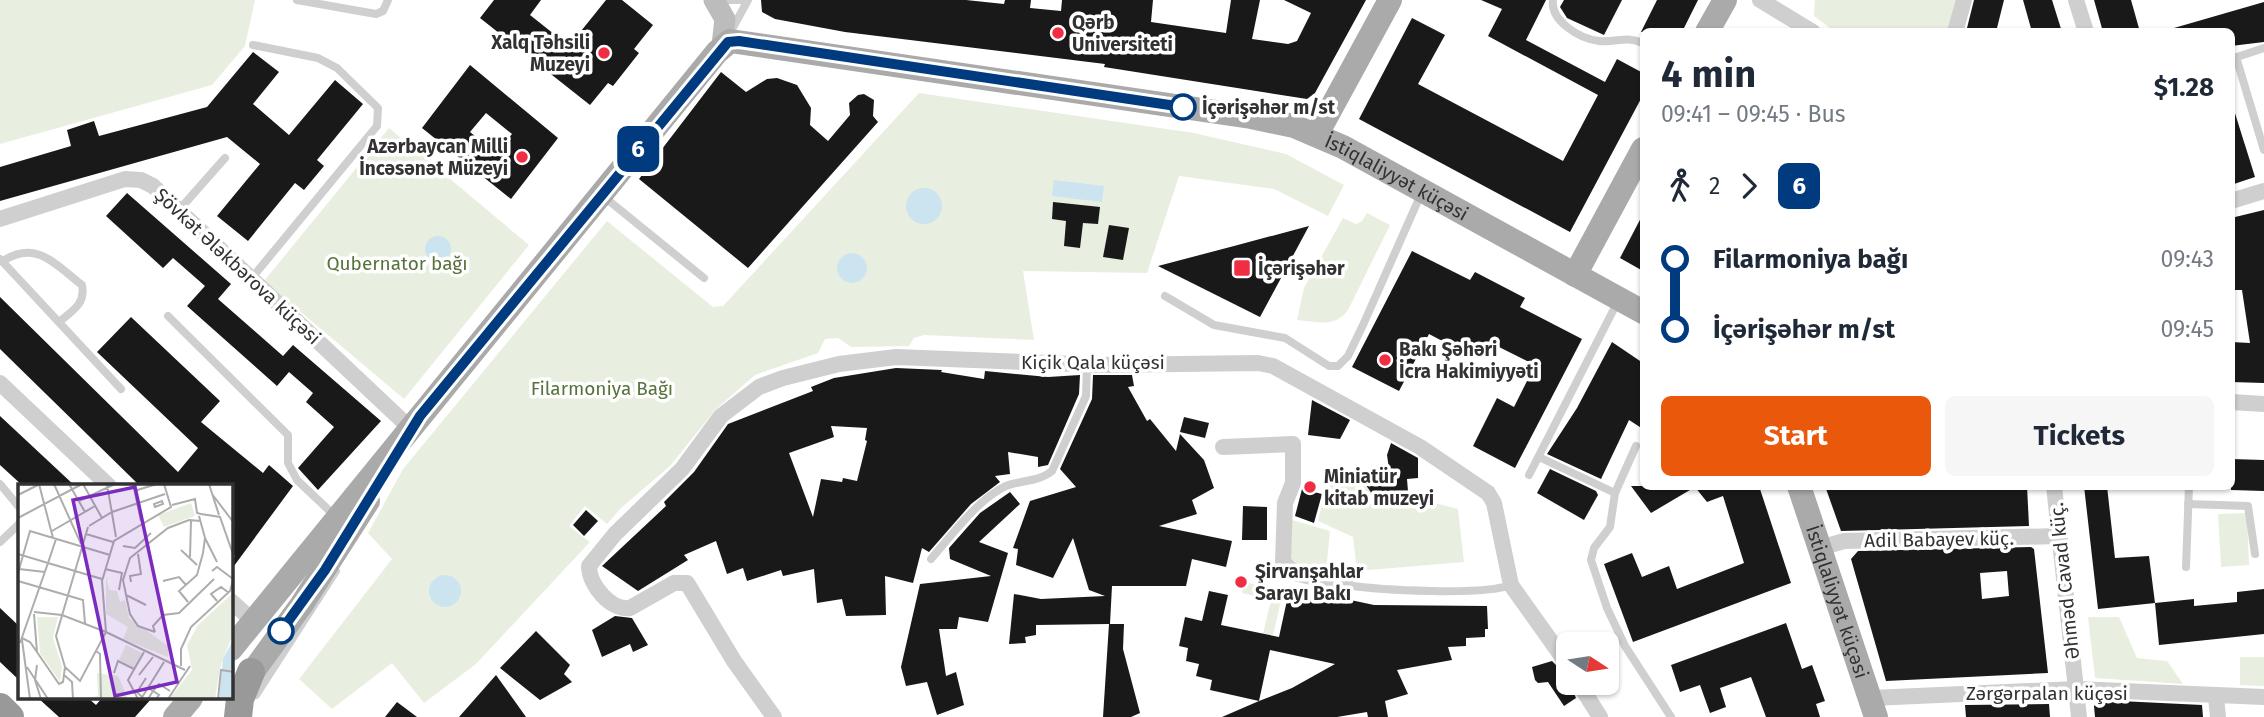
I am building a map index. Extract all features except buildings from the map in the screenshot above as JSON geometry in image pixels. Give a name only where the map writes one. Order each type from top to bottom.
[{"type":"highway","points":[[238,717],[240,699],[251,672]]},
{"type":"highway","points":[[0,707],[10,717]]},
{"type":"main road","points":[[233,646],[722,45],[725,19],[714,0]]},
{"type":"main road","points":[[1317,134],[1390,0]]},
{"type":"main road","points":[[1709,28],[1725,0]]},
{"type":"main road","name":"İstiqlaliyyət küçəsi","points":[[722,45],[739,41],[1086,92],[1251,117],[1317,134],[1640,310]]},
{"type":"main road","points":[[1575,275],[1640,155]]},
{"type":"main road","points":[[228,717],[251,672],[309,595],[415,422]]},
{"type":"main road","name":"İstiqlaliyyət küçəsi","points":[[1800,490],[1874,707]]},
{"type":"main road","points":[[175,717],[189,700]]},
{"type":"main road","points":[[186,717],[197,700]]},
{"type":"street","points":[[1760,0],[1806,28]]},
{"type":"street","points":[[1956,28],[1964,0]]},
{"type":"street","points":[[2076,0],[2086,28]]},
{"type":"street","name":"Şövkət Ələkbərova küçəsi","points":[[0,219],[125,179],[141,180],[153,186],[251,279],[415,422]]},
{"type":"street","points":[[2235,200],[2264,191]]},
{"type":"street","name":"Kiçik Qala küçəsi","points":[[774,717],[734,661],[692,588],[681,582],[630,608],[615,607],[589,572],[592,560],[682,469],[721,416],[759,387],[783,378],[873,359],[923,357],[1087,364],[1258,363],[1286,372],[1420,447],[1488,493],[1494,503],[1511,585],[1556,648]]},
{"type":"street","points":[[1,387],[107,484]]},
{"type":"street","points":[[2235,402],[2264,404]]},
{"type":"street","points":[[1223,447],[1293,444],[1293,483],[1285,503],[1283,562],[1294,573],[1346,584]]},
{"type":"street","name":"Əhməd Cavad küç.","points":[[2054,490],[2079,717]]},
{"type":"street","name":"Adil Babayev küç.","points":[[1820,548],[1844,541],[2059,536]]},
{"type":"street","points":[[233,603],[253,621]]},
{"type":"street","name":"Zərgərpalan küçəsi","points":[[1874,707],[2076,689],[2264,697]]},
{"type":"street","points":[[1586,695],[1600,717]]},
{"type":"street","points":[[2216,697],[2218,717]]},
{"type":"lane","points":[[297,0],[376,14],[383,11],[388,0]]},
{"type":"lane","points":[[720,0],[747,0],[722,45]]},
{"type":"lane","points":[[1553,0],[1552,10],[1558,20],[1586,38],[1606,41],[1627,37],[1640,42]]},
{"type":"lane","points":[[251,279],[377,126],[380,114],[378,108],[337,68],[318,58],[253,45]]},
{"type":"lane","points":[[2235,58],[2264,48]]},
{"type":"lane","points":[[2235,61],[2264,150]]},
{"type":"lane","points":[[178,210],[225,158]]},
{"type":"lane","points":[[1165,296],[1214,325],[1285,338],[1329,366],[1338,366],[1348,356],[1363,325],[1422,191]]},
{"type":"lane","points":[[601,194],[704,278]]},
{"type":"lane","points":[[59,322],[79,305],[84,293],[82,285],[39,253],[16,252],[2,260],[59,322],[121,389]]},
{"type":"lane","points":[[1529,475],[1619,299]]},
{"type":"lane","points":[[168,316],[288,435],[288,463],[297,480],[337,518]]},
{"type":"lane","points":[[931,559],[967,518],[1004,487],[1045,477],[1056,464],[1082,409],[1086,396],[1087,364]]},
{"type":"lane","points":[[1636,446],[1615,493],[1610,527],[1592,554],[1593,569],[1625,646],[1671,717]]},
{"type":"lane","points":[[1539,457],[1615,493]]},
{"type":"lane","points":[[0,484],[18,506]]},
{"type":"lane","points":[[247,717],[257,691],[331,583],[375,489]]},
{"type":"lane","points":[[2186,567],[2189,490]]},
{"type":"lane","points":[[2188,504],[2248,506],[2255,554]]},
{"type":"lane","points":[[0,542],[18,525]]},
{"type":"lane","points":[[1346,584],[1372,588],[1491,590],[1511,585]]},
{"type":"green space","points":[[0,0],[255,0],[245,46],[212,85],[0,144]]},
{"type":"green space","points":[[1815,0],[1961,0],[1953,28],[1830,28],[1814,16]]},
{"type":"green space","name":"Filarmoniya Bağı","points":[[919,93],[1194,133],[1286,154],[1344,185],[1328,216],[1274,189],[1179,176],[1147,273],[1023,271],[1034,340],[924,335],[914,338],[909,346],[851,347],[838,338],[825,339],[818,353],[755,375],[716,409],[670,466],[621,508],[607,524],[585,506],[569,526],[590,542],[476,664],[424,703],[392,663],[332,709],[299,679],[392,559],[368,533],[403,469],[607,221],[713,307],[723,306]]},
{"type":"green space","name":"Qubernator bağı","points":[[389,128],[529,245],[404,399],[264,281]]},
{"type":"green space","points":[[1367,213],[1390,225],[1348,310],[1331,322],[1297,320],[1304,288],[1343,218],[1356,224],[1362,221]]},
{"type":"green space","points":[[1329,475],[1458,509],[1464,562],[1357,571],[1353,537],[1318,521]]},
{"type":"green space","points":[[2247,513],[2249,565],[2221,567],[2218,514]]},
{"type":"green space","points":[[1289,519],[1330,531],[1326,571],[1287,561]]},
{"type":"green space","points":[[1244,582],[1283,591],[1273,636],[1263,634],[1271,600],[1242,593]]},
{"type":"green space","points":[[2088,617],[2119,617],[2137,658],[2167,661],[2183,684],[2095,678]]},
{"type":"green space","points":[[2240,657],[2264,657],[2264,686],[2240,685]]},
{"type":"water","points":[[1054,180],[1104,186],[1102,202],[1052,196]]},
{"type":"water","points":[[924,188],[937,193],[942,206],[937,219],[924,224],[911,219],[906,206],[911,193]]},
{"type":"water","points":[[438,236],[447,240],[451,249],[447,258],[438,262],[429,258],[425,249],[429,240]]},
{"type":"water","points":[[852,253],[863,257],[867,268],[863,279],[852,283],[841,279],[837,268],[841,257]]},
{"type":"water","points":[[445,575],[456,580],[461,591],[456,602],[445,607],[434,602],[429,591],[434,580]]},
{"type":"bus line","name":"6","points":[[281,631],[325,570],[420,416],[722,45],[733,40],[1183,107]]},
{"type":"place","name":"Qərb Universiteti","points":[[1058,33]]},
{"type":"place","name":"Xalq Təhsili Muzeyi","points":[[604,53]]},
{"type":"place","name":"İçərişəhər m/st","points":[[1183,107]]},
{"type":"place","name":"Azərbaycan Milli İncəsənət Müzeyi","points":[[522,157]]},
{"type":"place","name":"İçərişəhər","points":[[1242,268]]},
{"type":"place","name":"Bakı Şəhəri İcra Hakimiyyəti","points":[[1385,360]]},
{"type":"place","name":"Miniatür kitab muzeyi","points":[[1310,487]]},
{"type":"place","name":"Şirvanşahlar Sarayı Bakı","points":[[1241,582]]}]
